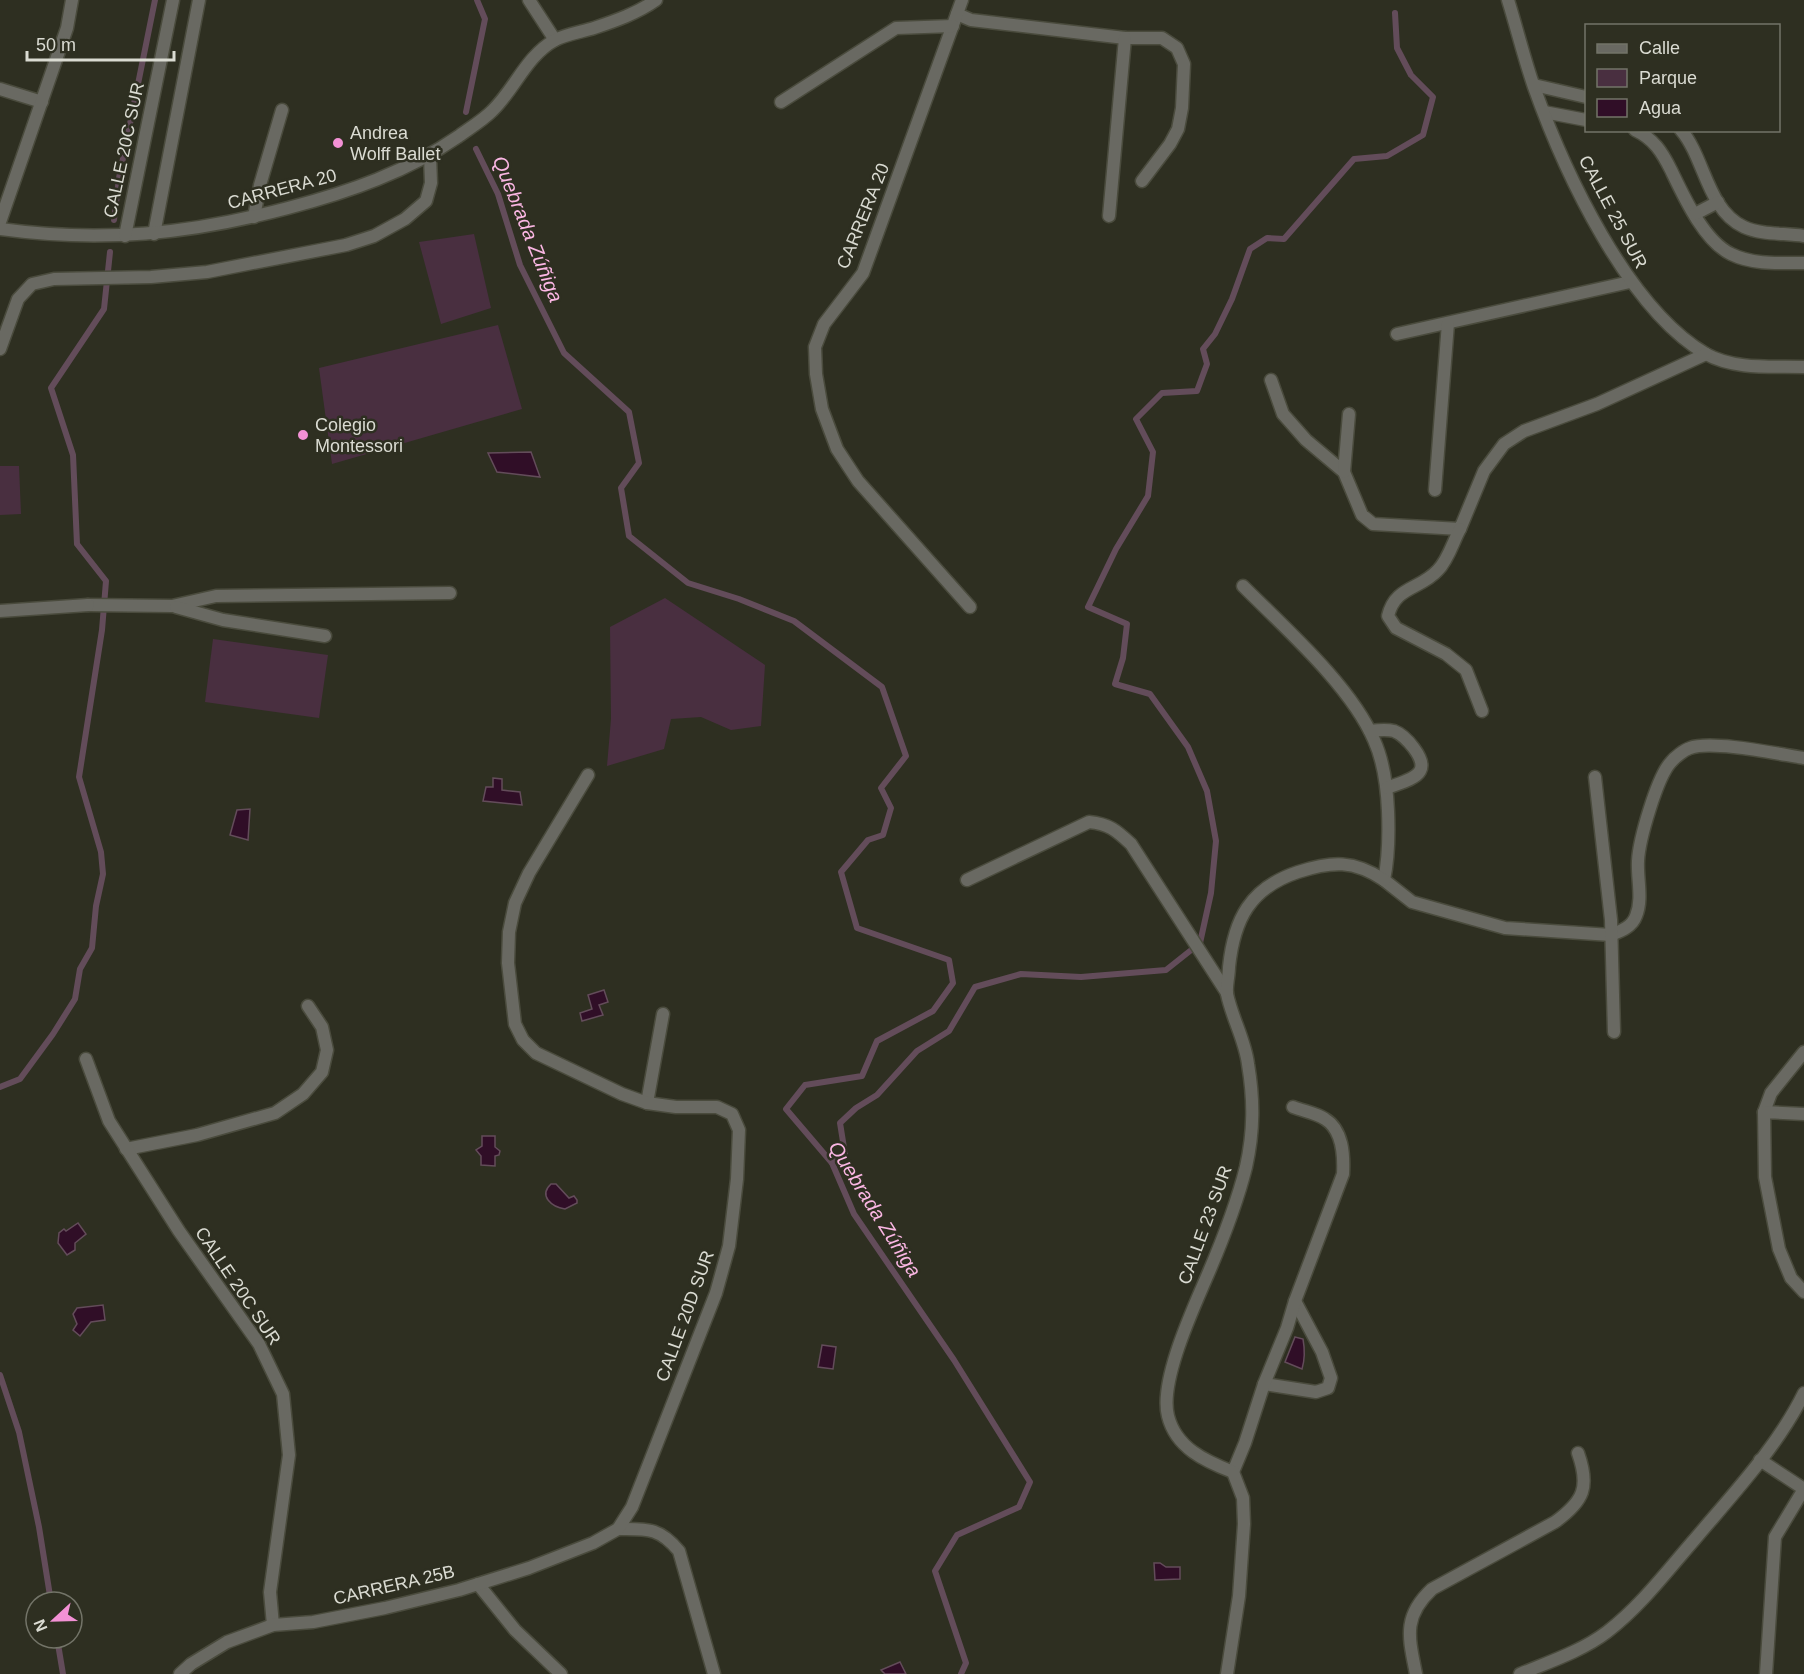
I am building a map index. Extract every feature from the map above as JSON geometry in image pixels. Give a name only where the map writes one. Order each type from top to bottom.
[{"type":"street","points":[[0,222],[67,28],[72,0]]},
{"type":"street","name":"CALLE 20C SUR","points":[[125,236],[173,0]]},
{"type":"street","points":[[154,234],[199,0]]},
{"type":"street","points":[[530,0],[555,40]]},
{"type":"street","name":"CARRERA 20","points":[[0,229],[44,235],[154,234],[203,228],[254,217],[363,185],[396,173],[430,156],[492,111],[535,55],[555,40],[618,20],[656,0]]},
{"type":"street","name":"CARRERA 20","points":[[962,0],[863,273],[824,324],[815,347],[816,374],[822,409],[837,449],[858,481],[970,607]]},
{"type":"street","name":"CALLE 25 SUR","points":[[1508,0],[1544,112],[1573,178],[1630,282],[1675,330],[1706,354],[1721,361],[1746,366],[1804,367]]},
{"type":"street","points":[[781,102],[896,28],[971,20],[1125,38],[1162,38],[1177,48],[1184,64],[1182,108],[1178,129],[1170,144],[1142,181]]},
{"type":"street","points":[[1109,216],[1125,38]]},
{"type":"street","points":[[1534,85],[1585,97]]},
{"type":"street","points":[[0,89],[42,102]]},
{"type":"street","points":[[254,217],[260,185],[282,110]]},
{"type":"street","points":[[1544,112],[1585,120]]},
{"type":"street","points":[[1639,132],[1657,145],[1712,241],[1731,254],[1760,261],[1804,263]]},
{"type":"street","points":[[1682,132],[1691,145],[1718,202],[1728,215],[1743,226],[1759,231],[1804,236]]},
{"type":"street","points":[[0,349],[18,299],[32,284],[54,279],[151,278],[207,272],[346,245],[374,236],[405,219],[426,201],[431,183],[430,156]]},
{"type":"street","points":[[1695,214],[1718,202]]},
{"type":"street","points":[[1397,334],[1630,282]]},
{"type":"street","points":[[1435,490],[1448,323]]},
{"type":"street","points":[[1482,711],[1466,670],[1446,654],[1396,628],[1388,616],[1391,605],[1398,596],[1435,573],[1442,566],[1484,471],[1504,444],[1524,431],[1597,404],[1706,354]]},
{"type":"street","points":[[1270,380],[1283,414],[1306,440],[1344,472],[1362,514],[1373,524],[1460,529]]},
{"type":"street","points":[[1344,472],[1349,414]]},
{"type":"street","points":[[1243,586],[1317,661],[1353,705],[1370,731],[1380,756],[1387,788],[1390,846],[1384,880]]},
{"type":"street","points":[[0,611],[88,605],[172,606],[216,596],[450,593]]},
{"type":"street","points":[[172,606],[223,620],[325,636]]},
{"type":"street","points":[[1370,731],[1397,732],[1408,741],[1420,759],[1422,768],[1419,774],[1387,788]]},
{"type":"street","points":[[1611,935],[1626,928],[1636,918],[1640,903],[1638,861],[1642,837],[1660,782],[1671,762],[1689,748],[1712,745],[1804,758]]},
{"type":"street","name":"CALLE 20D SUR","points":[[588,775],[529,873],[515,903],[509,932],[508,963],[515,1024],[523,1040],[536,1053],[622,1094],[647,1103],[676,1107],[717,1107],[732,1114],[739,1130],[737,1179],[729,1246],[716,1293],[632,1507],[618,1529]]},
{"type":"street","points":[[1596,777],[1611,935],[1614,1032]]},
{"type":"street","points":[[968,880],[1089,822],[1104,823],[1118,831],[1131,844],[1227,993]]},
{"type":"street","name":"CALLE 23 SUR","points":[[1233,1472],[1190,1451],[1177,1437],[1167,1415],[1168,1383],[1188,1321],[1226,1228],[1243,1179],[1252,1140],[1252,1102],[1248,1061],[1227,993],[1231,948],[1240,919],[1257,894],[1272,883],[1309,869],[1340,864],[1354,865],[1368,869],[1412,902],[1505,928],[1611,935]]},
{"type":"street","points":[[126,1149],[197,1135],[275,1113],[303,1094],[322,1072],[327,1050],[322,1027],[308,1006]]},
{"type":"street","points":[[647,1103],[663,1014]]},
{"type":"street","points":[[1804,1052],[1799,1064],[1771,1093],[1766,1101],[1764,1112],[1765,1177],[1779,1249],[1791,1278],[1804,1292]]},
{"type":"street","name":"CALLE 20C SUR","points":[[86,1059],[109,1121],[179,1231],[259,1344],[283,1394],[289,1455],[270,1592],[273,1625]]},
{"type":"street","points":[[1227,1674],[1239,1596],[1244,1524],[1243,1498],[1233,1472],[1343,1174],[1344,1154],[1338,1134],[1325,1119],[1293,1107]]},
{"type":"street","points":[[1764,1112],[1804,1114]]},
{"type":"street","points":[[1264,1384],[1316,1392],[1328,1388],[1331,1378],[1322,1352],[1295,1301]]},
{"type":"street","points":[[1520,1674],[1564,1656],[1605,1633],[1641,1602],[1760,1460],[1801,1405],[1804,1393]]},
{"type":"street","points":[[1416,1674],[1409,1640],[1411,1622],[1418,1602],[1432,1589],[1555,1522],[1572,1509],[1582,1492],[1585,1473],[1578,1453]]},
{"type":"street","points":[[1760,1460],[1804,1488],[1775,1537],[1766,1674]]},
{"type":"street","points":[[618,1529],[652,1530],[668,1537],[679,1551],[714,1674]]},
{"type":"street","name":"CARRERA 25B","points":[[180,1674],[191,1664],[227,1642],[273,1625],[313,1622],[385,1608],[478,1584],[529,1568],[593,1543],[618,1529]]},
{"type":"street","points":[[478,1584],[515,1630],[561,1674]]},
{"type":"green space","points":[[474,234],[491,308],[441,324],[419,242]]},
{"type":"green space","points":[[498,325],[522,409],[332,464],[319,368]]},
{"type":"green space","points":[[0,466],[19,466],[21,514],[0,515]]},
{"type":"green space","points":[[665,598],[765,665],[761,726],[731,730],[701,717],[671,719],[664,749],[607,766],[611,719],[610,627]]},
{"type":"green space","points":[[213,639],[328,655],[319,718],[205,702]]},
{"type":"water","points":[[531,452],[540,477],[497,472],[488,453]]},
{"type":"water","points":[[493,778],[502,779],[502,790],[520,792],[522,805],[483,801],[486,787],[493,787]]},
{"type":"water","points":[[250,809],[248,840],[230,835],[237,810]]},
{"type":"water","points":[[604,990],[608,1002],[599,1005],[603,1015],[582,1021],[580,1013],[592,1009],[588,995]]},
{"type":"water","points":[[482,1136],[495,1136],[495,1147],[500,1151],[499,1155],[495,1156],[495,1166],[481,1165],[481,1156],[476,1150],[482,1146]]},
{"type":"water","points":[[551,1184],[556,1184],[569,1198],[574,1196],[577,1203],[565,1209],[551,1203],[546,1193]]},
{"type":"water","points":[[78,1223],[86,1234],[75,1243],[75,1250],[67,1255],[58,1243],[59,1233]]},
{"type":"water","points":[[103,1305],[105,1320],[91,1322],[80,1336],[73,1330],[77,1324],[73,1314],[77,1308]]},
{"type":"water","points":[[1295,1337],[1303,1339],[1302,1369],[1285,1362]]},
{"type":"water","points":[[822,1345],[836,1347],[833,1369],[818,1367]]},
{"type":"water","points":[[1154,1563],[1160,1563],[1166,1567],[1180,1567],[1180,1579],[1155,1580]]},
{"type":"water","points":[[900,1662],[906,1674],[885,1674],[881,1670]]},
{"type":"waterway","points":[[114,220],[119,178],[155,0]]},
{"type":"waterway","name":"Quebrada Zúñiga","points":[[466,112],[485,19],[477,0]]},
{"type":"waterway","points":[[832,1163],[845,1154],[840,1123],[856,1108],[877,1095],[917,1051],[949,1031],[975,987],[1021,974],[1081,977],[1166,970],[1200,943],[1211,893],[1216,841],[1207,791],[1188,747],[1150,694],[1115,684],[1123,658],[1127,624],[1088,607],[1116,549],[1148,496],[1153,452],[1136,419],[1162,393],[1197,391],[1207,364],[1203,349],[1215,334],[1232,299],[1250,249],[1267,238],[1284,239],[1354,159],[1387,156],[1423,135],[1433,97],[1411,75],[1397,48],[1395,13]]},
{"type":"waterway","name":"Quebrada Zúñiga","points":[[476,149],[498,194],[520,265],[564,353],[629,412],[639,463],[621,488],[629,536],[688,583],[739,599],[794,621],[882,687],[906,756],[881,788],[891,808],[883,835],[868,840],[841,872],[857,928],[949,960],[953,983],[933,1011],[877,1041],[862,1076],[805,1085],[786,1109],[832,1163],[854,1214],[954,1360],[1030,1482],[1019,1507],[957,1535],[935,1571],[966,1663],[961,1674]]},
{"type":"waterway","points":[[0,1087],[20,1079],[75,999],[80,969],[92,948],[96,906],[103,874],[101,852],[79,777],[102,630],[106,581],[77,544],[73,455],[51,388],[104,309],[110,252]]},
{"type":"waterway","points":[[0,1375],[19,1432],[39,1527],[49,1590]]},
{"type":"waterway","points":[[59,1650],[63,1674]]},
{"type":"place","name":"Andrea Wolff Ballet","points":[[338,143]]},
{"type":"place","name":"Colegio Montessori","points":[[303,435]]}]
